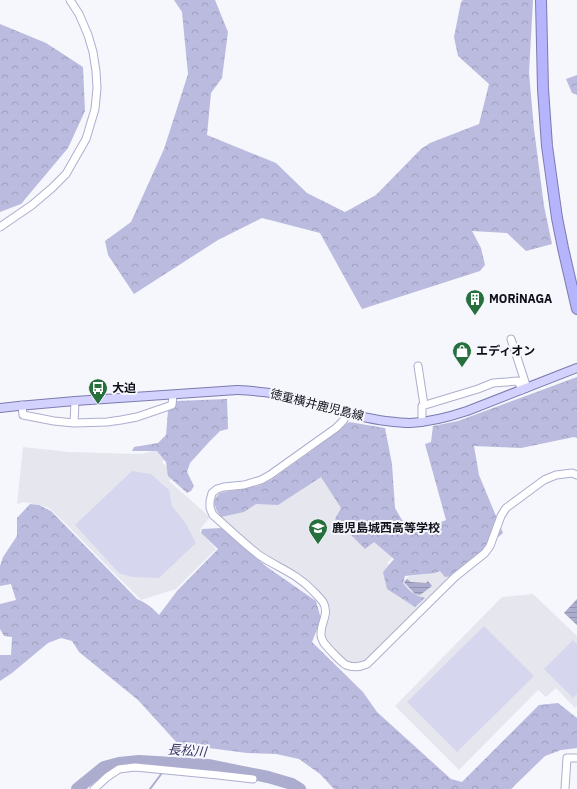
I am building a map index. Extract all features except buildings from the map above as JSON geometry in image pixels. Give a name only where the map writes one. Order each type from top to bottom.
[{"type":"highway","points":[[541,0],[543,89],[547,146],[557,218],[577,309]]},
{"type":"highway","points":[[542,38],[547,0]]},
{"type":"highway","points":[[561,237],[577,278]]},
{"type":"main road","name":"徳重横井鹿児島線","points":[[0,408],[22,405],[237,390],[259,391],[290,396],[348,414],[398,423],[409,423],[422,422],[467,411],[577,368]]},
{"type":"street","points":[[0,227],[32,205],[66,174],[86,139],[94,109],[97,88],[94,52],[79,14],[70,0]]},
{"type":"street","points":[[511,339],[524,389]]},
{"type":"street","points":[[418,366],[424,405],[422,406],[422,422]]},
{"type":"street","points":[[424,405],[493,383],[518,381],[524,389]]},
{"type":"street","points":[[22,405],[24,415],[54,421],[74,423],[121,420],[137,417],[172,405],[174,394]]},
{"type":"street","points":[[74,423],[75,401]]},
{"type":"street","points":[[348,414],[336,428],[270,475],[261,480],[248,484],[217,489],[212,494],[210,508],[213,514],[249,547],[304,582],[320,598],[326,608],[321,634],[322,639],[324,643],[347,665],[354,667],[361,667],[367,664],[455,578],[485,553],[490,546],[500,516],[506,508],[544,480],[556,475],[572,473],[577,475]]},
{"type":"street","points":[[565,789],[567,758],[577,758]]},
{"type":"street","points":[[94,789],[107,777],[119,769],[135,767],[253,780]]},
{"type":"shaded area","points":[[170,439],[166,458],[162,462],[175,475],[169,481],[210,517],[201,528],[200,532],[216,549],[176,589],[141,600],[49,508],[24,502],[17,504],[23,447],[69,452],[141,454],[153,451]]},
{"type":"shaded area","points":[[306,454],[331,487],[395,555],[387,563],[394,569],[402,582],[409,576],[426,574],[431,567],[442,566],[451,575],[364,662],[356,664],[351,663],[329,644],[326,639],[325,632],[330,607],[315,589],[301,576],[251,544],[214,509],[214,498],[217,493],[254,486],[266,481]]},
{"type":"shaded area","points":[[132,471],[151,474],[169,490],[172,506],[186,524],[196,543],[159,578],[132,577],[119,573],[75,525]]},
{"type":"shaded area","points":[[407,579],[411,582],[426,583],[428,581],[432,586],[420,595],[415,594],[404,582]]},
{"type":"shaded area","points":[[533,594],[577,636],[577,706],[575,708],[556,688],[546,697],[538,690],[459,770],[395,706],[502,597]]},
{"type":"shaded area","points":[[577,599],[577,625],[564,613]]},
{"type":"shaded area","points":[[484,626],[534,676],[457,752],[407,702]]},
{"type":"shaded area","points":[[573,640],[577,644],[577,694],[573,698],[544,669]]},
{"type":"green space","points":[[174,0],[215,0],[228,32],[222,78],[211,93],[207,135],[276,163],[307,193],[345,212],[376,195],[421,149],[430,143],[479,124],[489,84],[458,56],[454,37],[461,2],[463,0],[533,0],[529,73],[534,129],[544,206],[552,244],[526,251],[507,233],[472,231],[481,248],[485,265],[480,271],[362,309],[320,233],[262,218],[218,240],[134,294],[108,255],[105,241],[131,222],[164,149],[188,74],[182,12]]},
{"type":"green space","points":[[0,24],[46,43],[83,67],[85,111],[68,148],[21,204],[0,212]]},
{"type":"green space","points":[[577,75],[577,95],[572,93],[566,79]]},
{"type":"green space","points":[[577,377],[577,438],[574,437],[521,448],[474,446],[479,475],[503,533],[452,576],[445,577],[440,571],[435,573],[405,576],[403,583],[408,589],[412,593],[425,598],[415,607],[387,589],[383,572],[394,559],[374,542],[365,549],[335,519],[341,508],[321,477],[278,505],[256,504],[244,512],[221,517],[214,503],[215,499],[220,493],[258,486],[271,480],[349,422],[385,428],[392,464],[395,508],[402,520],[412,527],[429,527],[446,520],[425,444],[431,442],[433,426],[458,421]]},
{"type":"green space","points":[[227,399],[228,429],[220,431],[190,463],[187,472],[194,486],[191,491],[187,493],[168,476],[166,462],[157,451],[132,451],[134,447],[158,443],[166,435],[168,411],[175,408],[176,401]]},
{"type":"green space","points":[[30,504],[39,505],[51,511],[137,599],[149,606],[159,615],[177,591],[218,549],[201,533],[202,529],[221,528],[267,567],[316,601],[321,619],[312,642],[363,692],[377,712],[451,779],[462,782],[539,705],[558,703],[577,718],[577,748],[561,750],[545,756],[511,789],[334,789],[320,774],[299,759],[276,754],[247,753],[178,744],[138,700],[79,652],[72,641],[61,638],[48,643],[0,681],[0,655],[11,655],[12,637],[4,636],[0,629],[0,604],[16,600],[11,584],[0,586],[0,566],[3,557],[17,536],[17,518]]},
{"type":"waterway","name":"長松川","points":[[77,789],[104,767],[119,763],[139,761],[208,765],[268,777],[292,784],[300,789]]},
{"type":"waterway","points":[[150,789],[162,773]]},
{"type":"place","name":"MORiNAGA","points":[[475,316]]},
{"type":"place","name":"エディオン","points":[[462,368]]},
{"type":"place","name":"大迫","points":[[98,405]]},
{"type":"place","name":"鹿児島城西高等学校","points":[[318,545]]}]
